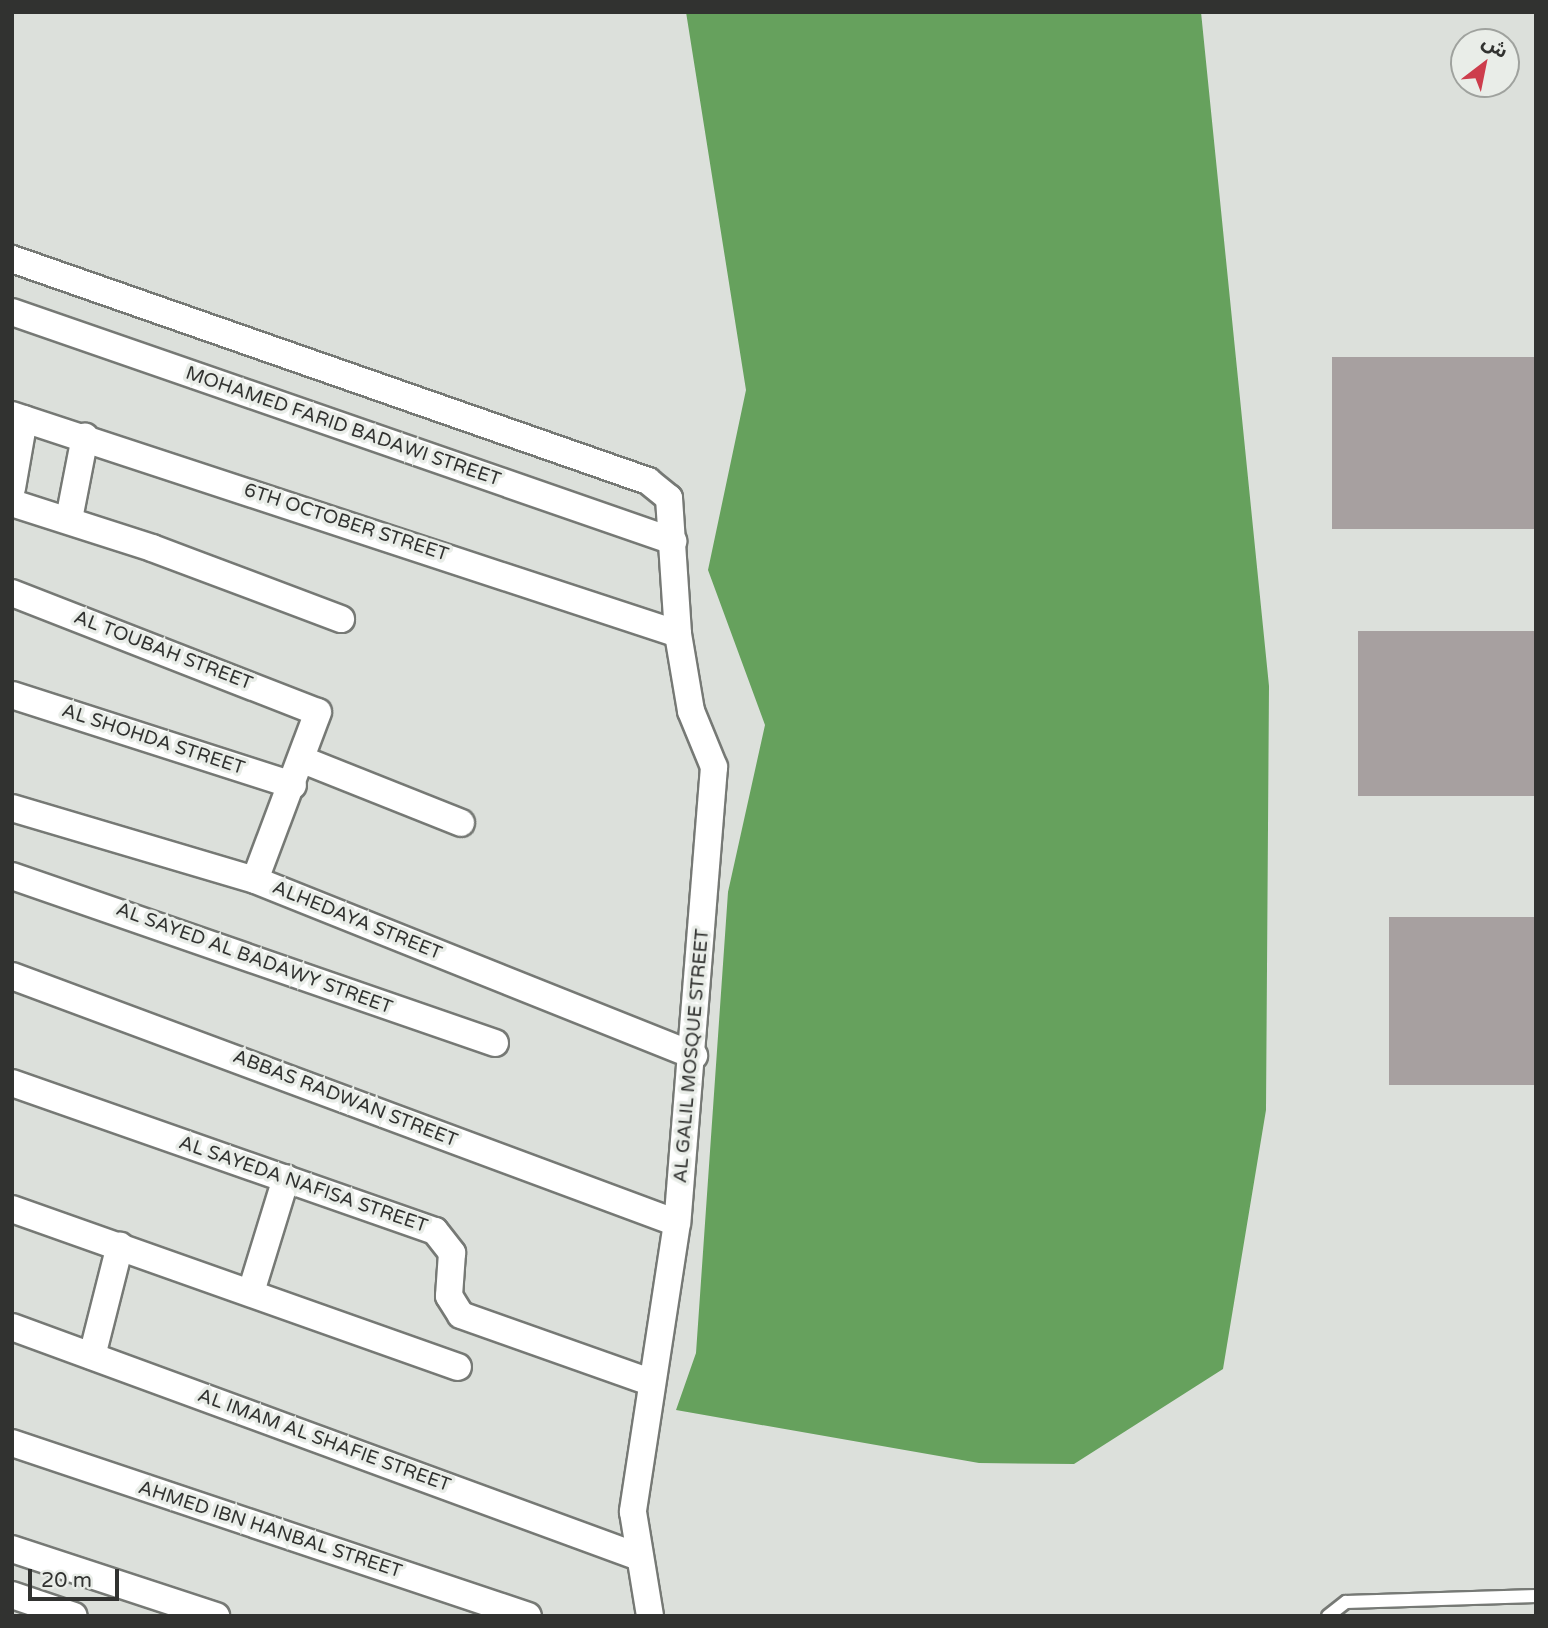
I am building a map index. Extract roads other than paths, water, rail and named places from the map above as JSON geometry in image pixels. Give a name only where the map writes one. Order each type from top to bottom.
[{"type":"street","name":"AL GALIL MOSQUE STREET","points":[[12,259],[648,481],[669,498],[678,634],[691,711],[714,767],[694,1056],[677,1223],[650,1382],[634,1512],[636,1556],[650,1616]]},
{"type":"street","name":"MOHAMED FARID BADAWI STREET","points":[[12,312],[673,541]]},
{"type":"street","name":"6TH OCTOBER STREET","points":[[18,417],[678,634]]},
{"type":"street","points":[[12,488],[18,417]]},
{"type":"street","points":[[69,519],[85,437]]},
{"type":"street","points":[[12,503],[69,519],[341,620]]},
{"type":"street","name":"AL TOUBAH STREET","points":[[12,593],[314,709],[319,717],[303,760]]},
{"type":"street","name":"AL SHOHDA STREET","points":[[12,695],[293,785]]},
{"type":"street","points":[[255,880],[303,760],[461,823]]},
{"type":"street","name":"ALHEDAYA STREET","points":[[12,808],[255,880],[694,1056]]},
{"type":"street","name":"AL SAYED AL BADAWY STREET","points":[[12,876],[495,1043]]},
{"type":"street","name":"ABBAS RADWAN STREET","points":[[12,976],[677,1223]]},
{"type":"street","name":"AL SAYEDA NAFISA STREET","points":[[12,1083],[435,1231],[452,1253],[453,1307],[472,1322],[650,1382]]},
{"type":"street","points":[[251,1292],[286,1178]]},
{"type":"street","points":[[12,1209],[120,1245],[458,1367]]},
{"type":"street","points":[[92,1356],[120,1245]]},
{"type":"street","name":"AL IMAM AL SHAFIE STREET","points":[[12,1327],[636,1556]]},
{"type":"street","name":"AHMED IBN HANBAL STREET","points":[[12,1443],[528,1616]]},
{"type":"street","points":[[12,1549],[216,1616]]},
{"type":"street","points":[[12,1595],[74,1616]]},
{"type":"lane","points":[[1328,1616],[1346,1602],[1536,1596]]}]
